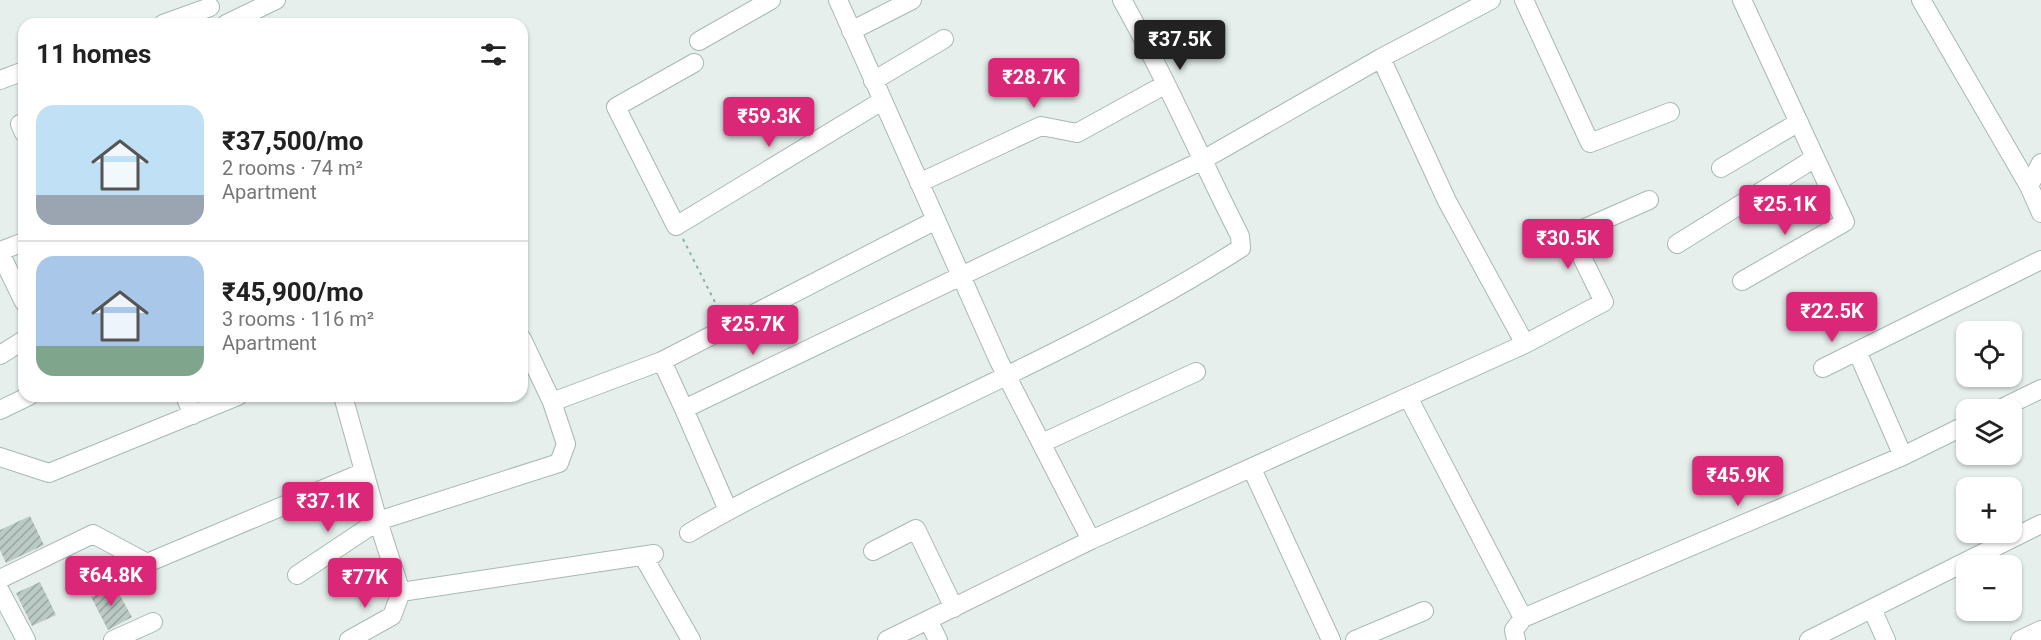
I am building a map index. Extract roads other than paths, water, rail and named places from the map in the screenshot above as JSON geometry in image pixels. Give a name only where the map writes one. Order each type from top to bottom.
[{"type":"street","points":[[238,18],[276,0]]},
{"type":"street","points":[[699,40],[771,0]]},
{"type":"street","points":[[838,0],[1007,376],[1091,540]]},
{"type":"street","points":[[851,31],[912,0]]},
{"type":"street","points":[[689,533],[728,510],[1007,376],[1197,276],[1241,248],[1240,236],[1122,0]]},
{"type":"street","points":[[684,409],[1201,161],[1381,58],[1491,0]]},
{"type":"street","points":[[1524,0],[1590,143],[1670,112]]},
{"type":"street","points":[[1742,0],[1845,222],[1742,282]]},
{"type":"street","points":[[1921,0],[2030,186],[2041,213]]},
{"type":"street","points":[[184,18],[211,10]]},
{"type":"street","points":[[873,81],[944,39]]},
{"type":"street","points":[[1381,58],[1447,201],[1525,344]]},
{"type":"street","points":[[694,63],[616,107],[676,226],[882,101]]},
{"type":"street","points":[[0,80],[18,73]]},
{"type":"street","points":[[919,183],[1041,126],[1077,133],[1166,84]]},
{"type":"street","points":[[1721,168],[1799,122]]},
{"type":"street","points":[[1677,244],[1815,158]]},
{"type":"street","points":[[2030,186],[2041,163]]},
{"type":"street","points":[[887,640],[1091,540],[1525,344],[1604,302],[1572,237],[1576,232],[1649,200]]},
{"type":"street","points":[[552,402],[662,361],[936,220]]},
{"type":"street","points":[[18,244],[0,252],[18,290]]},
{"type":"street","points":[[1823,368],[2041,260]]},
{"type":"street","points":[[0,355],[18,344]]},
{"type":"street","points":[[1857,351],[1903,456]]},
{"type":"street","points":[[297,575],[378,521],[559,463],[566,444],[552,402],[528,352]]},
{"type":"street","points":[[662,361],[728,510]]},
{"type":"street","points":[[1042,443],[1196,372]]},
{"type":"street","points":[[2021,399],[2041,389]]},
{"type":"street","points":[[1408,397],[1523,618]]},
{"type":"street","points":[[0,410],[18,401]]},
{"type":"street","points":[[188,402],[193,414]]},
{"type":"street","points":[[0,457],[49,473],[223,402]]},
{"type":"street","points":[[345,402],[378,521],[401,592],[392,616],[349,640]]},
{"type":"street","points":[[1516,640],[1514,630],[1523,618],[1903,456],[1956,430]]},
{"type":"street","points":[[1252,469],[1331,640]]},
{"type":"street","points":[[0,579],[93,534],[147,563],[364,471]]},
{"type":"street","points":[[1809,640],[2041,524]]},
{"type":"street","points":[[873,551],[915,529],[954,608]]},
{"type":"street","points":[[401,592],[649,555],[691,640]]},
{"type":"street","points":[[0,591],[26,640]]},
{"type":"street","points":[[1872,609],[1886,640]]},
{"type":"street","points":[[1355,640],[1424,611]]},
{"type":"street","points":[[928,620],[938,640]]},
{"type":"street","points":[[113,640],[153,622]]},
{"type":"street","points":[[2020,640],[2041,630]]}]
